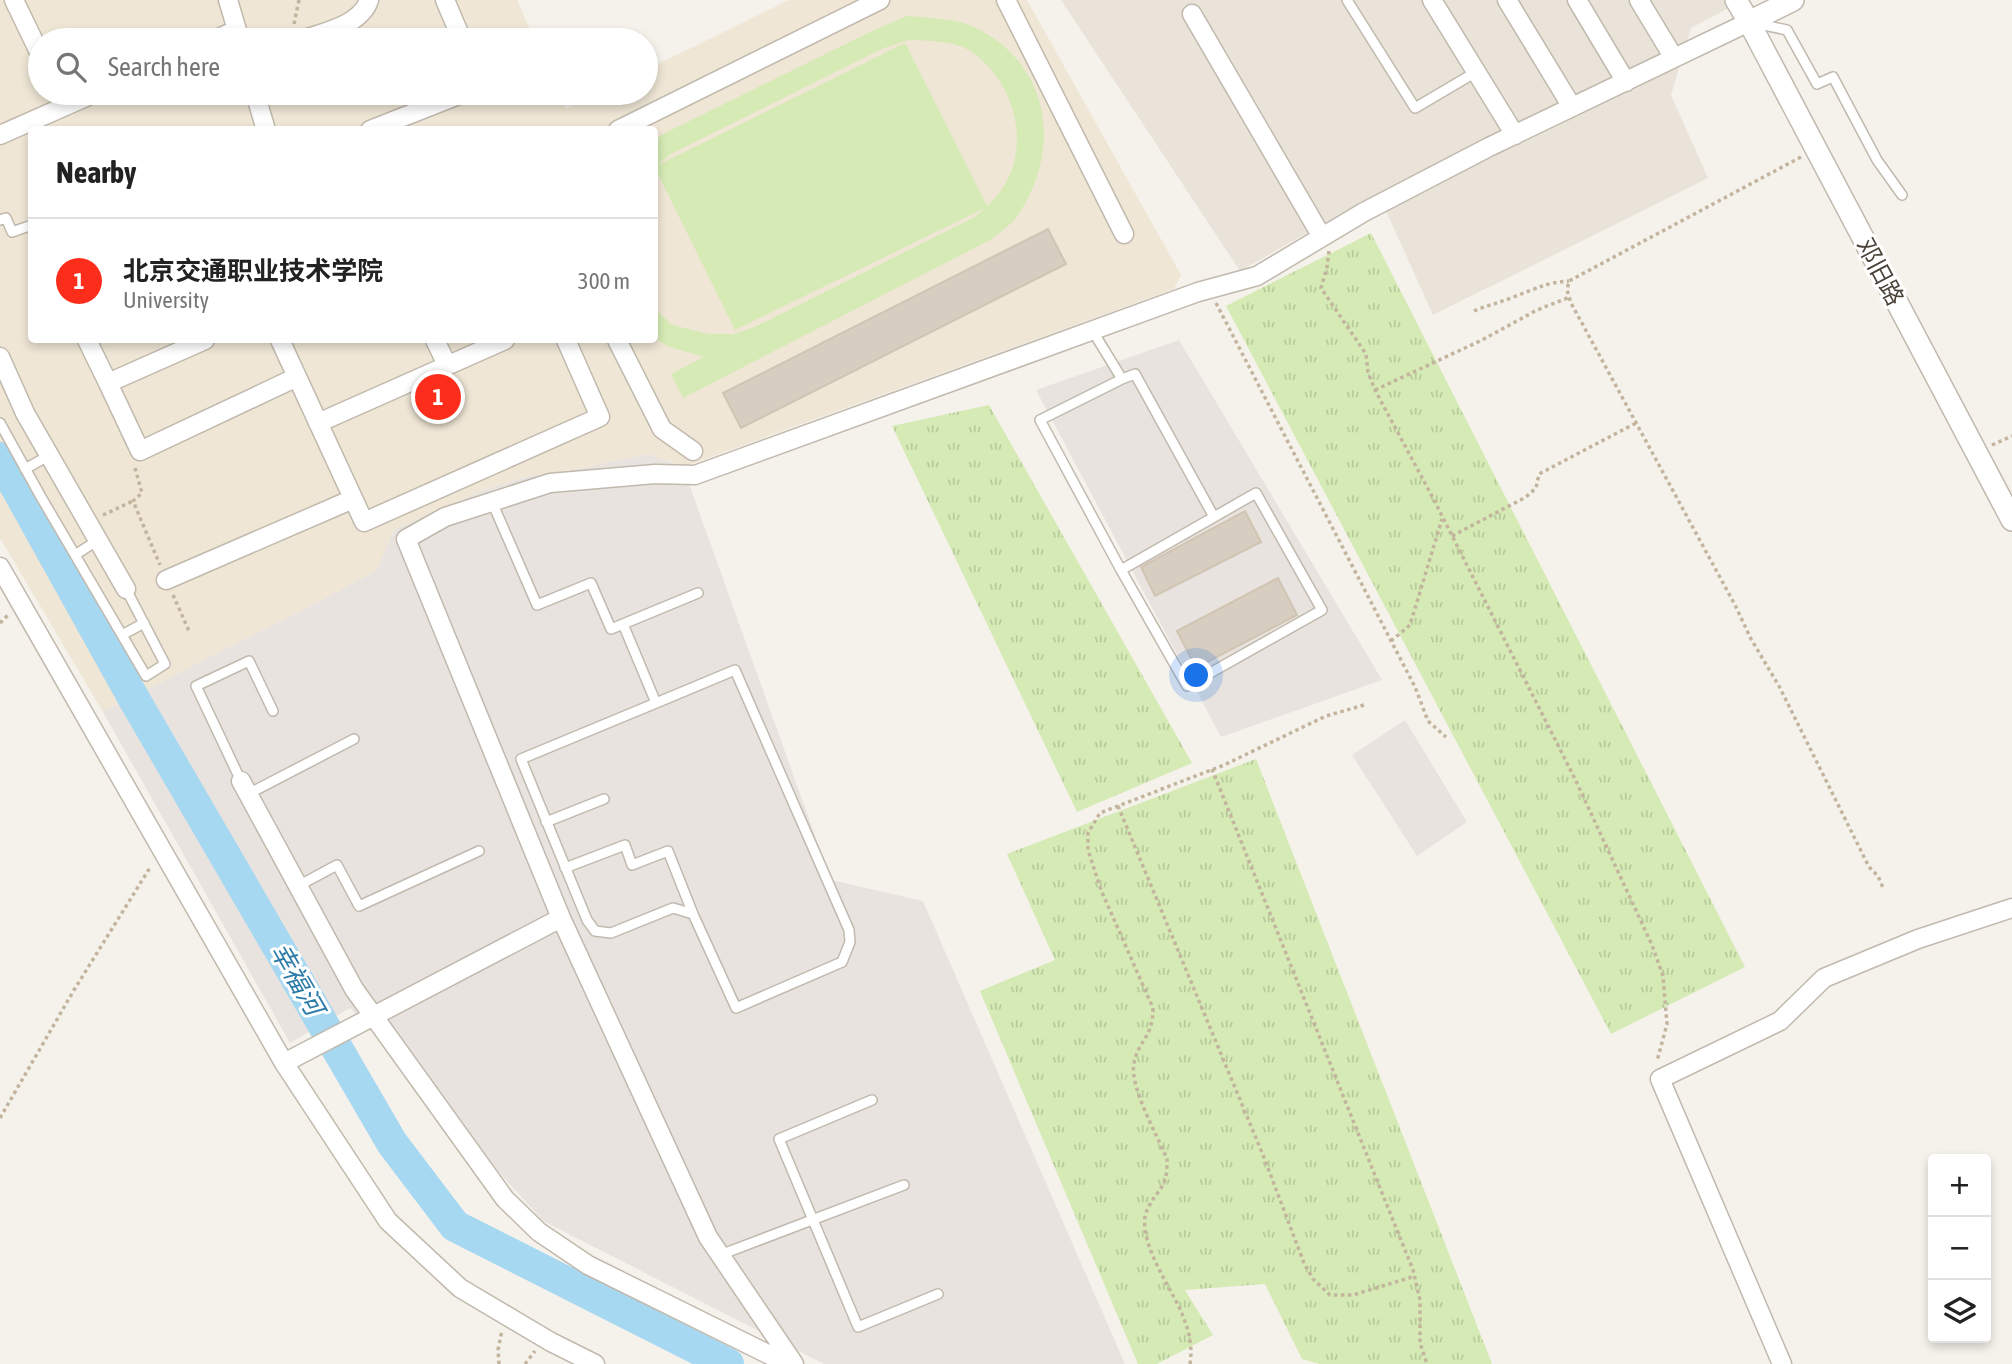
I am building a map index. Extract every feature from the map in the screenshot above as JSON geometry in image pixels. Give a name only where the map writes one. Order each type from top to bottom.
[{"type":"street","points":[[14,0],[28,29]]},
{"type":"street","points":[[228,0],[236,28]]},
{"type":"street","points":[[325,28],[352,21],[369,0]]},
{"type":"street","points":[[445,0],[457,28]]},
{"type":"street","points":[[626,126],[880,0]]},
{"type":"street","points":[[1006,0],[1124,233]]},
{"type":"street","points":[[1432,0],[1515,135]]},
{"type":"street","points":[[1507,0],[1572,107]]},
{"type":"street","points":[[1577,0],[1626,82]]},
{"type":"street","points":[[1639,0],[1674,58]]},
{"type":"street","name":"邓旧路","points":[[1736,0],[2012,520]]},
{"type":"street","points":[[794,1364],[708,1237],[561,918],[406,539],[445,517],[550,484],[655,474],[695,475],[1092,330],[1209,289],[1257,276],[1364,212],[1515,135],[1793,0]]},
{"type":"street","points":[[1192,14],[1322,237]]},
{"type":"street","points":[[0,135],[52,105]]},
{"type":"street","points":[[257,105],[262,126]]},
{"type":"street","points":[[380,126],[434,105]]},
{"type":"street","points":[[88,343],[140,452],[297,377]]},
{"type":"street","points":[[107,383],[198,343]]},
{"type":"street","points":[[282,343],[364,522],[600,416],[567,343]]},
{"type":"street","points":[[436,343],[447,365]]},
{"type":"street","points":[[318,423],[498,343]]},
{"type":"street","points":[[619,343],[662,429],[692,451]]},
{"type":"street","points":[[0,357],[4,376],[126,589]]},
{"type":"street","points":[[166,580],[353,499]]},
{"type":"street","points":[[0,567],[284,1063],[388,1222],[460,1288],[551,1342],[595,1364]]},
{"type":"street","points":[[245,787],[354,989],[505,1199],[539,1232],[588,1265],[788,1364]]},
{"type":"street","points":[[1782,1364],[1660,1079],[1780,1021],[1824,978],[1918,939],[2012,908]]},
{"type":"street","points":[[284,1063],[561,918]]},
{"type":"lane","points":[[1347,0],[1415,108],[1476,72]]},
{"type":"lane","points":[[1749,22],[1787,30],[1816,85],[1833,77],[1877,160],[1902,195]]},
{"type":"lane","points":[[0,220],[6,218],[12,232],[28,226]]},
{"type":"lane","points":[[1092,330],[1122,379]]},
{"type":"lane","points":[[1121,570],[1214,517],[1256,493],[1322,610],[1187,686],[1121,570],[1040,420],[1135,374],[1214,517]]},
{"type":"lane","points":[[0,423],[146,676],[165,664],[126,589]]},
{"type":"lane","points":[[25,469],[50,456]]},
{"type":"lane","points":[[492,502],[537,605],[591,583],[611,629],[698,593]]},
{"type":"lane","points":[[75,555],[98,540]]},
{"type":"lane","points":[[122,635],[144,623]]},
{"type":"lane","points":[[623,624],[656,703]]},
{"type":"lane","points":[[273,711],[249,661],[196,686],[245,787],[354,739]]},
{"type":"lane","points":[[565,868],[625,845],[632,865],[668,851],[736,1008],[842,962],[850,942],[849,930],[735,670],[520,759],[565,868],[587,920],[595,931],[611,933],[673,908],[693,914]]},
{"type":"lane","points":[[546,822],[604,799]]},
{"type":"lane","points":[[298,886],[337,865],[359,906],[479,851]]},
{"type":"lane","points":[[872,1100],[779,1139],[858,1327],[937,1294]]},
{"type":"lane","points":[[720,1255],[904,1185]]},
{"type":"path","points":[[296,28],[294,17],[299,0]]},
{"type":"path","points":[[1474,311],[1499,300],[1513,298],[1545,283],[1569,281],[1815,150]]},
{"type":"path","points":[[1322,237],[1329,249],[1321,288],[1366,354],[1368,372],[1375,390],[1443,517],[1576,779],[1652,945],[1663,976],[1667,1024],[1656,1058],[1660,1079]]},
{"type":"path","points":[[1569,281],[1567,290],[1570,297],[1751,639],[1779,686],[1869,867],[1878,876],[1883,888]]},
{"type":"path","points":[[1209,289],[1415,687],[1428,721],[1446,737]]},
{"type":"path","points":[[1375,390],[1482,340],[1537,310],[1570,297]]},
{"type":"path","points":[[1452,536],[1526,497],[1536,488],[1539,474],[1636,423]]},
{"type":"path","points":[[88,522],[133,501],[142,493],[134,465],[140,452]]},
{"type":"path","points":[[133,501],[189,631]]},
{"type":"path","points":[[1391,641],[1410,625],[1443,517]]},
{"type":"path","points":[[1190,1364],[1188,1325],[1148,1244],[1144,1227],[1144,1216],[1153,1197],[1164,1183],[1167,1168],[1167,1159],[1132,1074],[1139,1048],[1148,1037],[1153,1024],[1153,1008],[1101,890],[1088,850],[1088,833],[1100,813],[1212,769],[1326,716],[1364,705]]},
{"type":"path","points":[[1212,769],[1415,1276],[1420,1300],[1420,1343],[1427,1364]]},
{"type":"path","points":[[1118,806],[1312,1279],[1330,1295],[1353,1295],[1415,1276]]},
{"type":"path","points":[[0,1118],[74,990],[161,849]]},
{"type":"path","points":[[499,1364],[498,1350],[505,1314]]},
{"type":"shaded area","points":[[0,0],[517,0],[530,28],[28,28],[28,105],[564,105],[566,109],[574,105],[658,105],[658,64],[789,0],[1027,0],[1181,275],[1174,289],[683,467],[648,454],[553,474],[532,475],[486,489],[395,529],[375,572],[103,712],[0,538]]},
{"type":"shaded area","points":[[1061,0],[1744,0],[1691,28],[1671,95],[1708,178],[1433,315],[1378,193],[1240,271]]},
{"type":"shaded area","points":[[1179,340],[1382,680],[1221,737],[1036,390]]},
{"type":"shaded area","points":[[648,454],[683,467],[831,880],[923,901],[1125,1364],[824,1364],[543,1221],[350,1008],[290,1043],[103,712],[375,572],[395,529],[486,489],[532,475],[553,474]]},
{"type":"shaded area","points":[[1405,720],[1467,822],[1417,856],[1352,755]]},
{"type":"green space","points":[[907,16],[963,23],[980,30],[1004,47],[1022,66],[1035,89],[1042,113],[1044,139],[1032,190],[1015,219],[990,240],[683,398],[671,374],[704,357],[667,346],[658,340],[658,312],[672,325],[709,334],[735,334],[757,326],[975,217],[985,208],[735,330],[658,174],[658,165],[905,43],[987,206],[1002,189],[1012,169],[1017,148],[1016,127],[1011,105],[1002,85],[989,67],[972,52],[950,43],[909,40],[884,48],[669,155],[658,164],[658,138]]},
{"type":"green space","points":[[1371,233],[1745,967],[1611,1034],[1226,306]]},
{"type":"green space","points":[[989,405],[1192,763],[1077,812],[892,426]]},
{"type":"green space","points":[[1256,759],[1492,1364],[1320,1364],[1302,1359],[1265,1284],[1185,1290],[1213,1335],[1157,1364],[1138,1364],[980,991],[1055,960],[1007,854]]},
{"type":"building","points":[[1048,229],[1066,264],[741,428],[723,393]]},
{"type":"building","points":[[1245,511],[1261,542],[1155,596],[1141,567]]},
{"type":"building","points":[[1278,578],[1297,615],[1196,668],[1177,631]]},
{"type":"waterway","name":"幸福河","points":[[0,458],[134,699],[392,1143],[455,1226],[728,1364]]},
{"type":"place","name":"北京交通职业技术学院","points":[[438,397]]}]
